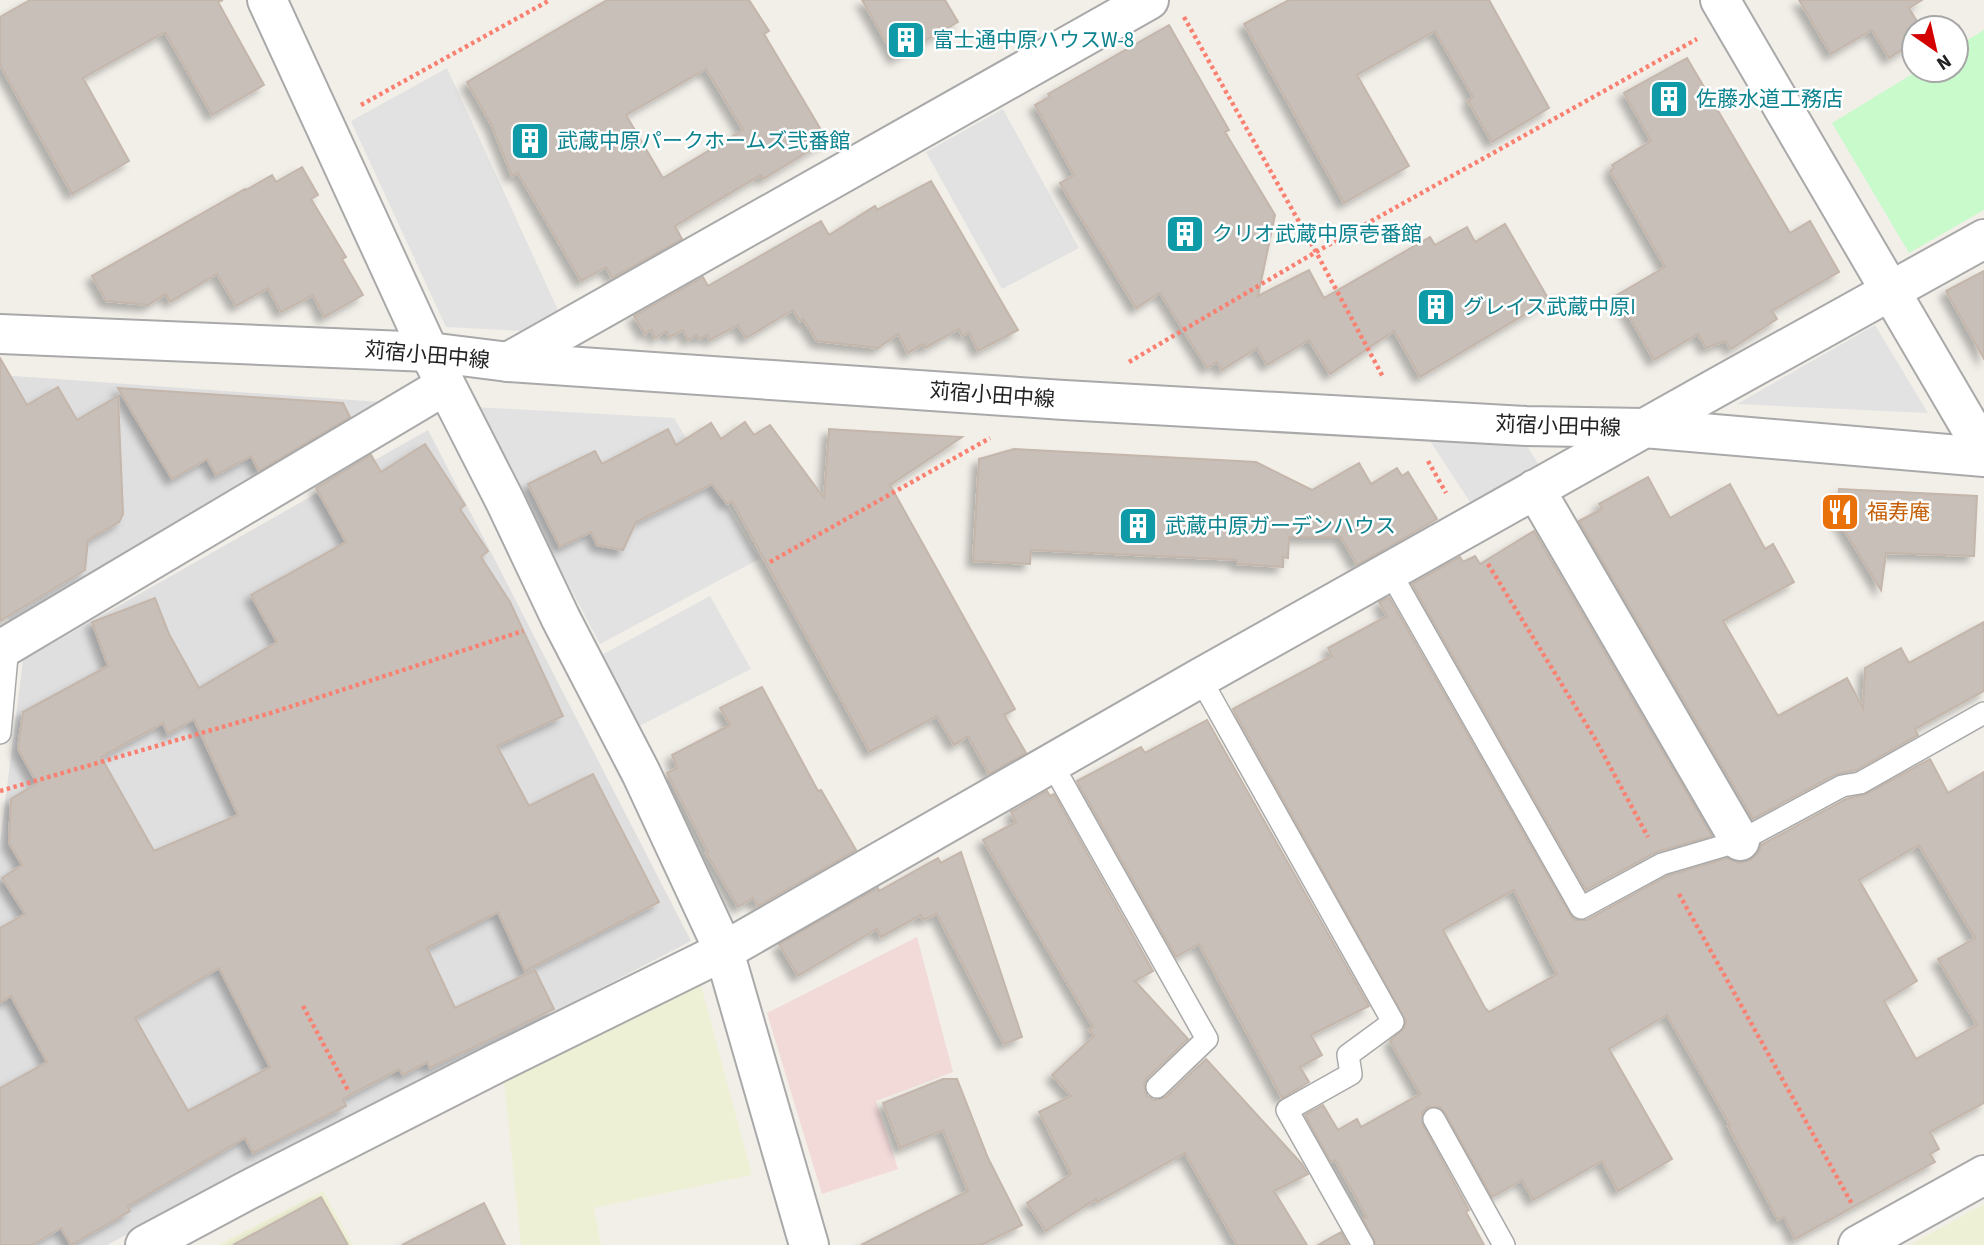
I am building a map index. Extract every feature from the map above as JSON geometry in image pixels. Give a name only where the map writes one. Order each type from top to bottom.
[{"type":"street","points":[[267,0],[438,368],[561,619],[641,773],[724,951],[809,1245]]},
{"type":"street","points":[[508,362],[1165,6]]},
{"type":"street","points":[[1725,10],[1984,451]]},
{"type":"street","points":[[145,1245],[368,1129],[724,951],[1200,678],[1984,239]]},
{"type":"street","name":"苅宿小田中線","points":[[0,334],[438,368],[508,362],[1078,401],[1527,426],[1644,428],[1984,457]]},
{"type":"street","points":[[3,642],[438,368]]},
{"type":"street","points":[[1535,489],[1740,841]]},
{"type":"street","points":[[1864,1242],[1984,1175]]},
{"type":"lane","points":[[1390,572],[1581,908],[1662,864],[1740,841],[1842,786],[1860,783],[1984,713]]},
{"type":"lane","points":[[0,733],[3,642]]},
{"type":"lane","points":[[1200,678],[1393,1022],[1348,1055],[1351,1074],[1287,1110],[1363,1245]]},
{"type":"lane","points":[[1052,764],[1207,1039],[1157,1087]]},
{"type":"lane","points":[[1434,1119],[1504,1245]]},
{"type":"path","points":[[324,125],[550,0]]},
{"type":"path","points":[[1165,6],[1317,252],[1384,379]]},
{"type":"path","points":[[1122,366],[1725,10]]},
{"type":"path","points":[[770,562],[994,436]]},
{"type":"path","points":[[1424,454],[1594,737],[1864,1242]]},
{"type":"path","points":[[0,791],[271,713],[561,619]]},
{"type":"path","points":[[303,1006],[368,1129]]},
{"type":"shaded area","points":[[447,68],[558,310],[522,331],[446,327],[351,121]]},
{"type":"shaded area","points":[[1003,109],[1079,248],[1002,289],[926,152]]},
{"type":"shaded area","points":[[1875,325],[1928,413],[1737,404]]},
{"type":"shaded area","points":[[0,375],[395,403],[11,623],[0,604]]},
{"type":"shaded area","points":[[474,407],[674,418],[759,559],[600,644]]},
{"type":"shaded area","points":[[428,430],[691,941],[107,1245],[0,1245],[0,843],[23,660]]},
{"type":"shaded area","points":[[1430,441],[1527,446],[1539,465],[1470,502]]},
{"type":"shaded area","points":[[710,596],[751,669],[637,727],[600,656]]},
{"type":"shaded area","points":[[917,937],[953,1072],[876,1101],[898,1169],[822,1194],[767,1013]]},
{"type":"green space","points":[[1984,30],[1984,210],[1909,253],[1832,123],[1900,82],[1900,84],[1970,84],[1970,38]]},
{"type":"green space","points":[[701,985],[752,1175],[594,1208],[601,1245],[521,1245],[504,1081]]},
{"type":"green space","points":[[323,1191],[353,1245],[218,1245]]},
{"type":"green space","points":[[1984,1204],[1984,1245],[1910,1245]]},
{"type":"building","points":[[30,0],[223,0],[218,2],[264,85],[212,115],[165,32],[83,78],[129,161],[72,194],[0,65],[0,17]]},
{"type":"building","name":"武蔵中原パークホームズ弐番館","points":[[607,0],[749,0],[769,31],[764,34],[827,140],[763,179],[761,175],[675,226],[682,239],[612,278],[606,267],[581,281],[518,173],[512,176],[491,124],[467,82]],"holes":[[[706,69],[743,130],[663,178],[626,115]]]},
{"type":"building","name":"富士通中原ハウスW-8","points":[[862,0],[945,0],[958,22],[895,58]]},
{"type":"building","points":[[1289,0],[1489,0],[1549,108],[1492,142],[1468,101],[1473,97],[1435,31],[1357,75],[1409,166],[1344,203],[1244,24]]},
{"type":"building","points":[[1799,0],[1922,0],[1909,8],[1913,14],[1900,14],[1900,51],[1889,58],[1872,30],[1831,54]]},
{"type":"building","points":[[1169,25],[1229,130],[1225,132],[1275,215],[1258,296],[1309,270],[1324,298],[1430,237],[1435,245],[1467,227],[1475,242],[1505,224],[1549,300],[1420,377],[1394,331],[1330,374],[1309,340],[1267,365],[1257,348],[1222,370],[1217,362],[1207,368],[1160,293],[1136,308],[1060,183],[1074,175],[1035,105],[1050,97],[1048,94]]},
{"type":"building","points":[[1687,58],[1790,233],[1810,221],[1839,272],[1772,311],[1777,319],[1731,349],[1725,341],[1706,348],[1698,334],[1654,360],[1617,295],[1665,267],[1610,171],[1614,168],[1612,165],[1651,141],[1624,93]]},
{"type":"building","points":[[302,167],[318,195],[311,199],[346,257],[342,259],[363,295],[324,317],[313,295],[281,312],[268,288],[236,306],[217,274],[170,302],[166,294],[148,305],[106,301],[92,276],[245,189],[272,175],[276,182]]},
{"type":"building","points":[[931,181],[1018,330],[978,351],[969,332],[962,336],[959,329],[925,348],[923,344],[908,353],[898,334],[878,348],[817,341],[803,319],[800,321],[793,310],[746,338],[738,325],[710,340],[707,335],[699,339],[697,335],[688,340],[683,330],[670,337],[666,331],[655,338],[651,330],[645,334],[634,316],[703,277],[708,286],[821,221],[829,235],[875,206],[877,210]]},
{"type":"building","points":[[1984,271],[1984,359],[1946,291]]},
{"type":"building","points":[[0,358],[27,405],[58,387],[77,420],[118,396],[123,514],[119,522],[88,540],[85,570],[0,621]]},
{"type":"building","points":[[118,388],[343,403],[350,417],[259,471],[251,456],[216,475],[207,459],[172,479]]},
{"type":"building","points":[[745,422],[754,435],[770,425],[824,498],[829,429],[962,437],[890,485],[1015,709],[1004,715],[1026,753],[989,774],[968,736],[954,745],[937,716],[870,752],[732,501],[727,504],[712,484],[636,522],[623,550],[597,545],[591,532],[560,547],[528,484],[595,451],[602,464],[668,429],[676,445],[711,423],[721,439]]},
{"type":"building","points":[[425,444],[465,505],[460,509],[488,551],[481,557],[510,602],[563,716],[497,746],[529,806],[593,774],[659,902],[525,971],[498,912],[427,948],[455,1008],[535,970],[554,1009],[430,1068],[427,1062],[403,1075],[399,1069],[343,1099],[346,1106],[253,1153],[245,1138],[128,1206],[130,1211],[71,1245],[61,1228],[32,1245],[0,1245],[0,1088],[47,1062],[11,996],[0,1003],[0,928],[25,914],[2,878],[22,865],[9,843],[11,799],[37,783],[18,749],[23,712],[108,666],[92,622],[155,598],[169,634],[199,688],[277,642],[251,595],[346,542],[316,488],[371,455],[381,472]],"holes":[[[194,719],[238,815],[154,851],[101,757],[163,723],[168,734]],[[219,968],[270,1067],[188,1111],[135,1018]]]},
{"type":"building","name":"武蔵中原ガーデンハウス","points":[[1014,449],[1256,462],[1312,490],[1359,463],[1371,484],[1397,468],[1402,476],[1408,472],[1437,519],[1357,565],[1341,537],[1289,537],[1288,558],[1283,557],[1283,567],[1237,564],[1237,560],[1031,550],[1030,564],[973,561],[979,459]]},
{"type":"building","points":[[1648,477],[1670,518],[1730,484],[1765,549],[1773,544],[1794,582],[1723,621],[1778,716],[1847,678],[1863,708],[1865,668],[1901,648],[1909,663],[1984,622],[1984,691],[1915,729],[1918,735],[1856,770],[1836,774],[1753,819],[1579,521],[1602,509],[1599,504]]},
{"type":"building","points":[[1839,489],[1977,496],[1974,556],[1886,553],[1881,590],[1837,518]]},
{"type":"building","points":[[1534,531],[1712,836],[1656,852],[1586,890],[1412,584],[1460,557],[1463,562],[1475,556],[1480,564]]},
{"type":"building","points":[[1389,597],[1575,920],[1587,920],[1667,876],[1727,858],[1739,863],[1750,860],[1759,852],[1761,845],[1846,799],[1866,794],[1930,759],[1948,793],[1984,772],[1984,1103],[1930,1132],[1939,1149],[1930,1154],[1935,1162],[1795,1239],[1784,1217],[1778,1220],[1728,1126],[1730,1125],[1667,1015],[1609,1049],[1672,1159],[1618,1191],[1602,1161],[1533,1200],[1522,1180],[1492,1197],[1445,1113],[1440,1107],[1428,1107],[1422,1113],[1423,1125],[1469,1210],[1466,1212],[1484,1245],[1376,1245],[1363,1219],[1367,1217],[1335,1160],[1331,1162],[1305,1115],[1323,1105],[1338,1130],[1357,1119],[1361,1127],[1420,1094],[1390,1041],[1404,1028],[1406,1021],[1233,709],[1332,656],[1328,648],[1387,616],[1379,602]],"holes":[[[1919,845],[1975,938],[1938,959],[1977,1025],[1916,1059],[1884,1001],[1917,981],[1859,880]],[[1514,890],[1557,974],[1489,1012],[1443,930]]]},
{"type":"building","points":[[762,687],[818,791],[821,790],[856,850],[758,906],[753,898],[738,907],[706,853],[708,852],[667,773],[677,768],[672,755],[730,725],[720,708]]},
{"type":"building","points":[[1207,720],[1369,1006],[1311,1035],[1322,1055],[1300,1067],[1309,1082],[1282,1098],[1199,944],[1176,957],[1077,781],[1141,747],[1145,753]]},
{"type":"building","points":[[1047,791],[1050,796],[1054,794],[1153,971],[1135,981],[1188,1039],[1147,1078],[1144,1084],[1147,1096],[1154,1100],[1166,1097],[1206,1059],[1302,1164],[1308,1174],[1274,1191],[1307,1245],[1237,1245],[1185,1153],[1097,1202],[1096,1199],[1046,1231],[1027,1203],[1071,1174],[1039,1112],[1071,1096],[1052,1075],[1094,1036],[1089,1030],[1093,1027],[983,840],[1016,822],[1011,812]]},
{"type":"building","points":[[961,852],[1022,1037],[1004,1044],[937,914],[923,920],[921,915],[881,937],[877,929],[798,976],[779,944],[878,888],[879,891],[938,858],[941,863]]},
{"type":"building","points":[[943,1079],[957,1079],[988,1158],[1022,1225],[981,1245],[861,1245],[968,1191],[943,1130],[900,1148],[883,1103]]},
{"type":"building","points":[[321,1197],[348,1245],[233,1245]]},
{"type":"building","points":[[484,1203],[505,1245],[402,1245]]},
{"type":"building","points":[[1341,1232],[1348,1245],[1318,1245]]},
{"type":"place","name":"富士通中原ハウスW-8","points":[[906,40]]},
{"type":"place","name":"佐藤水道工務店","points":[[1669,99]]},
{"type":"place","name":"武蔵中原パークホームズ弐番館","points":[[530,141]]},
{"type":"place","name":"クリオ武蔵中原壱番館","points":[[1185,234]]},
{"type":"place","name":"グレイス武蔵中原I","points":[[1436,307]]},
{"type":"place","name":"福寿庵","points":[[1840,512]]},
{"type":"place","name":"武蔵中原ガーデンハウス","points":[[1138,526]]}]
